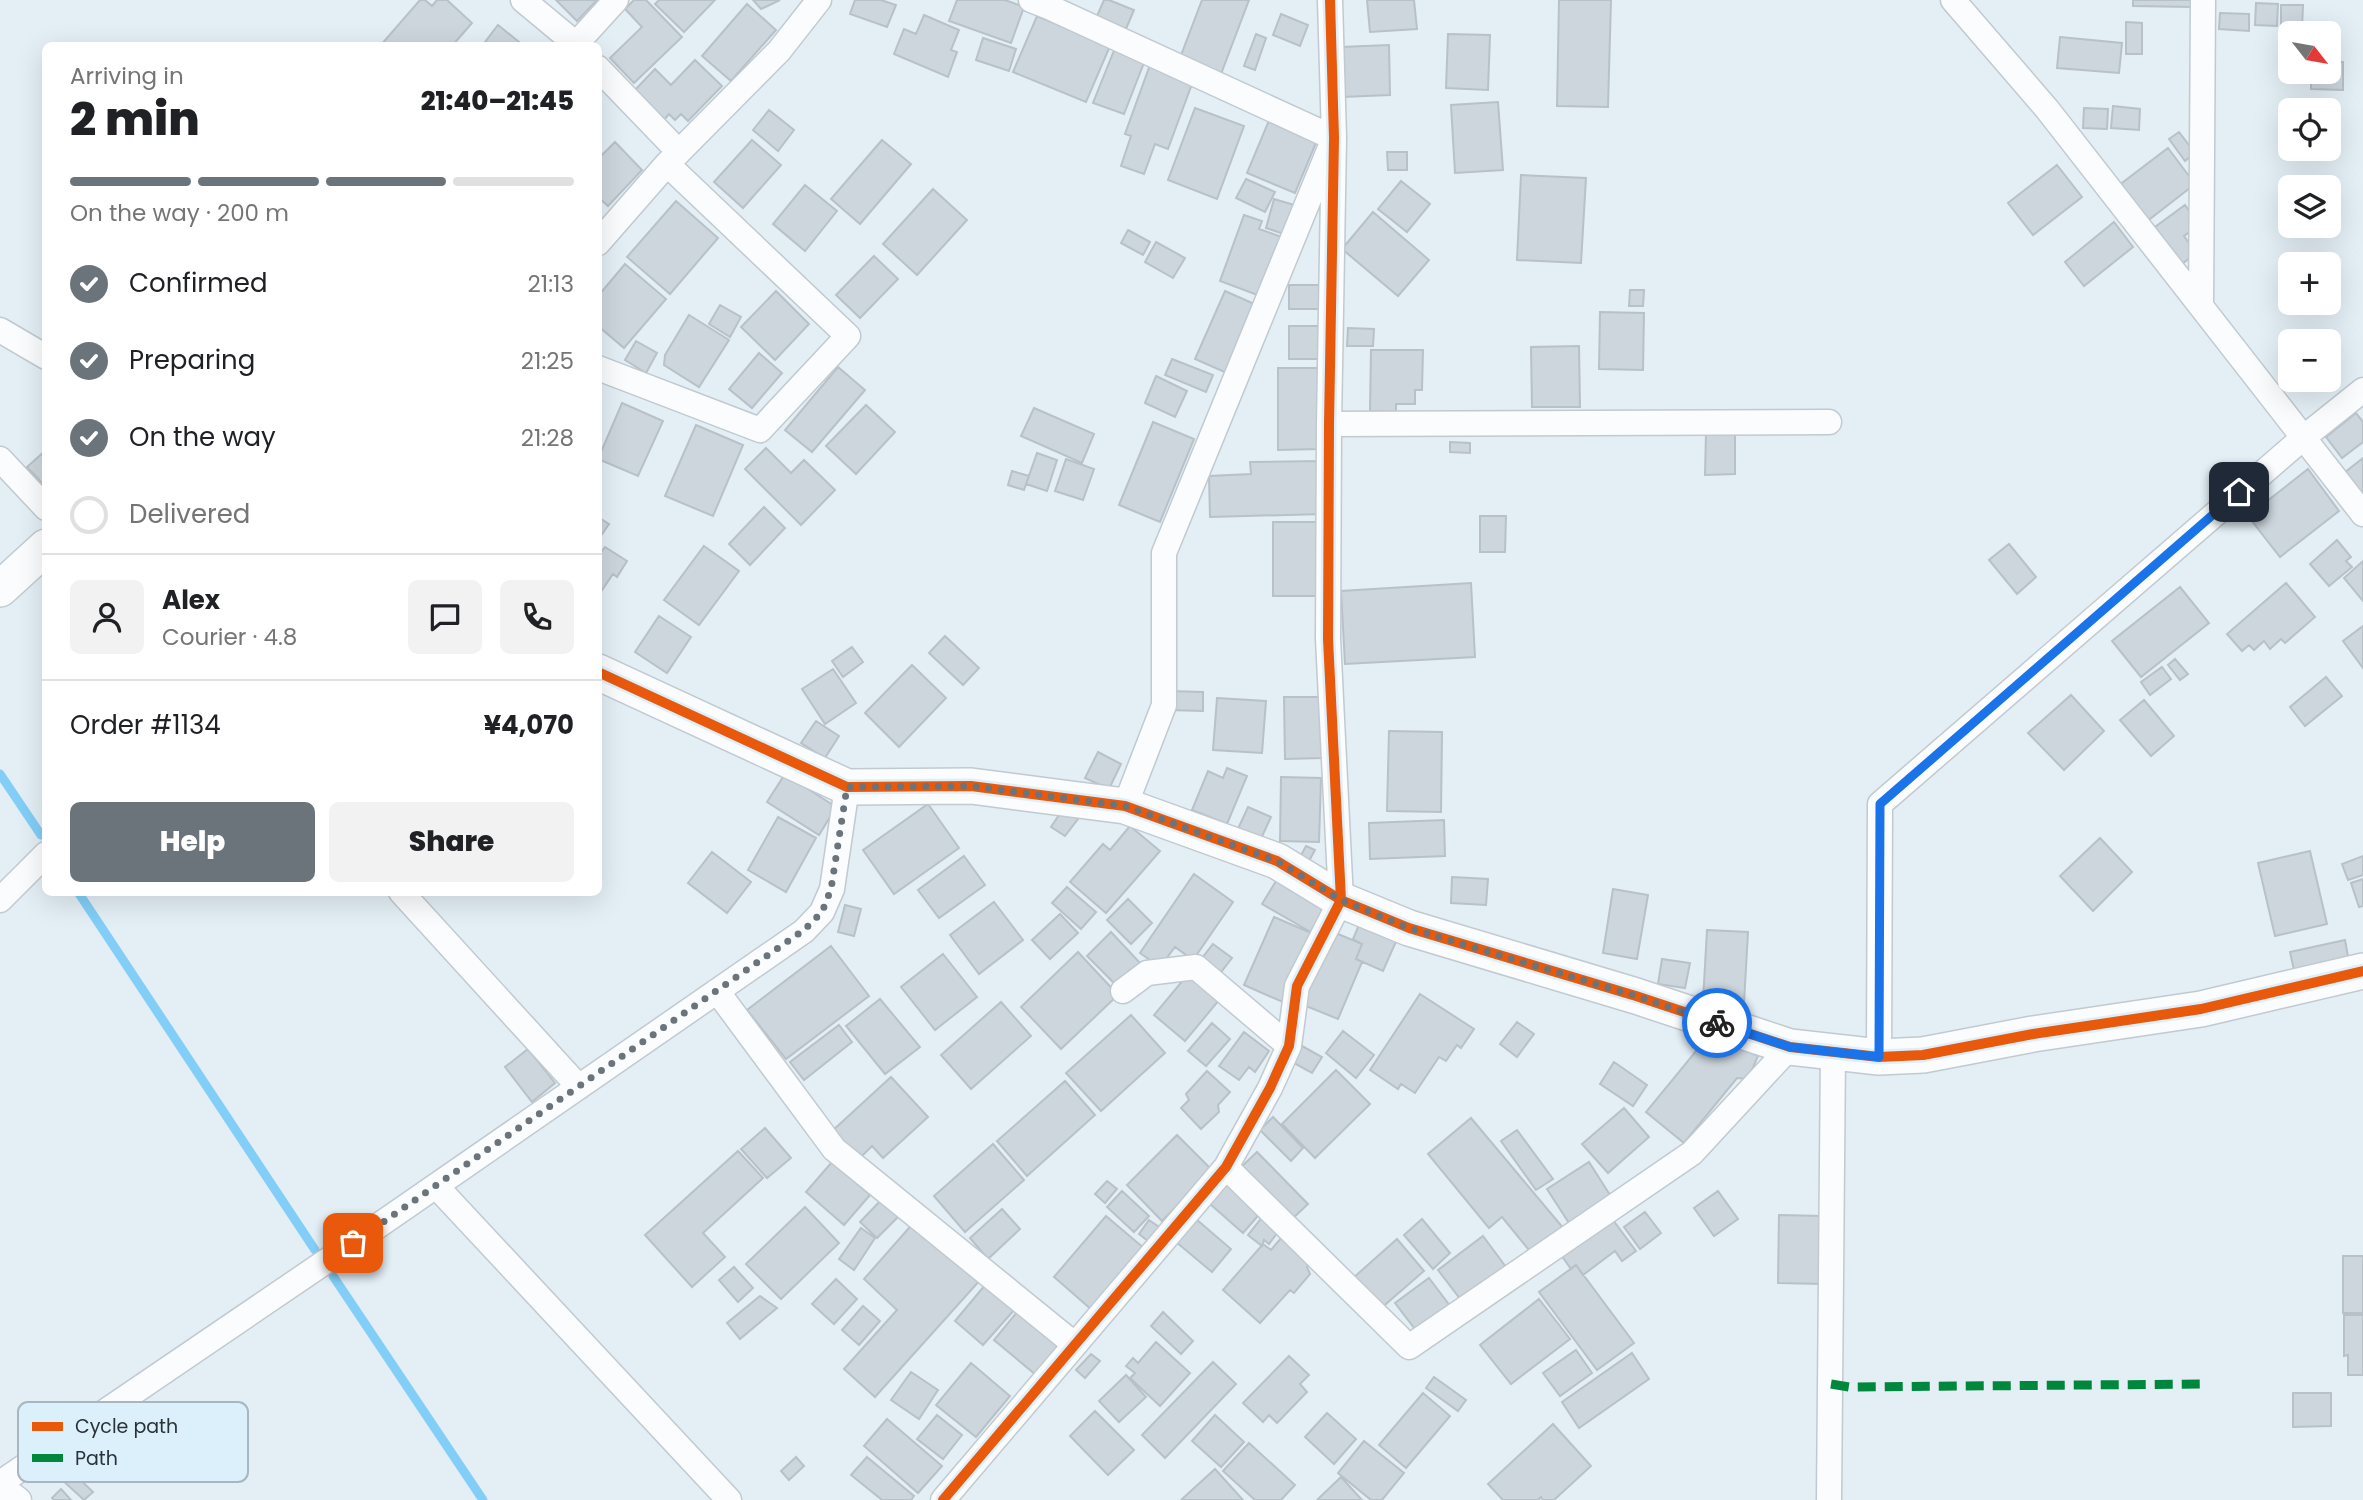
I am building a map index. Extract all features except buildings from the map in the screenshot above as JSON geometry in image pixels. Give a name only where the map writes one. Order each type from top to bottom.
[{"type":"street","points":[[523,0],[572,42]]},
{"type":"street","points":[[579,42],[616,0]]},
{"type":"street","points":[[602,238],[673,158],[779,51],[820,0]]},
{"type":"street","points":[[1031,0],[1334,138]]},
{"type":"street","points":[[943,1500],[1226,1167],[1270,1088],[1289,1046],[1297,986],[1341,900],[1328,639],[1334,138],[1330,0]]},
{"type":"street","points":[[1953,0],[2047,109],[2363,514]]},
{"type":"street","points":[[2201,306],[2203,0]]},
{"type":"street","points":[[602,73],[673,158],[848,336],[760,430],[602,370]]},
{"type":"street","points":[[1125,806],[1164,705],[1164,553],[1334,138]]},
{"type":"street","points":[[0,330],[42,355]]},
{"type":"street","points":[[1879,1057],[1880,804],[2303,438],[2363,390]]},
{"type":"street","points":[[1329,424],[1829,422]]},
{"type":"street","points":[[0,459],[42,504]]},
{"type":"street","points":[[0,589],[42,551]]},
{"type":"street","points":[[602,674],[847,787],[971,786],[1125,806],[1277,861],[1341,900],[1409,928],[1636,996],[1790,1047],[1879,1057],[1923,1055],[2033,1034],[2201,1009],[2363,971]]},
{"type":"street","points":[[119,1402],[804,930],[822,912],[831,889],[847,787]]},
{"type":"street","points":[[0,900],[42,858]]},
{"type":"street","points":[[405,896],[579,1087]]},
{"type":"street","points":[[1123,991],[1147,974],[1196,967],[1289,1046]]},
{"type":"street","points":[[718,991],[834,1149],[1074,1344]]},
{"type":"street","points":[[1226,1167],[1409,1347],[1692,1153],[1790,1047]]},
{"type":"street","points":[[1829,1500],[1833,1051]]},
{"type":"street","points":[[436,1186],[729,1500]]},
{"type":"street","points":[[18,1471],[0,1483],[19,1500]]},
{"type":"waterway","points":[[0,774],[41,835]]},
{"type":"waterway","points":[[81,896],[315,1250]]},
{"type":"waterway","points":[[333,1276],[483,1500]]},
{"type":"marked path","points":[[1831,1384],[1849,1387],[2204,1384]]},
{"type":"cycle path","points":[[943,1500],[1226,1167],[1270,1088],[1289,1046],[1297,986],[1341,900],[1328,639],[1334,138],[1330,0]]},
{"type":"cycle path","points":[[602,674],[847,787],[971,786],[1125,806],[1277,861],[1341,900],[1409,928],[1636,996],[1790,1047],[1879,1057],[1923,1055],[2033,1034],[2201,1009],[2363,971]]},
{"type":"way so far","points":[[353,1243],[804,930],[822,912],[831,889],[847,787],[971,786],[1125,806],[1277,861],[1341,900],[1409,928],[1717,1023]]},
{"type":"route","points":[[1717,1023],[1790,1047],[1879,1057],[1880,804],[2239,492]]}]
